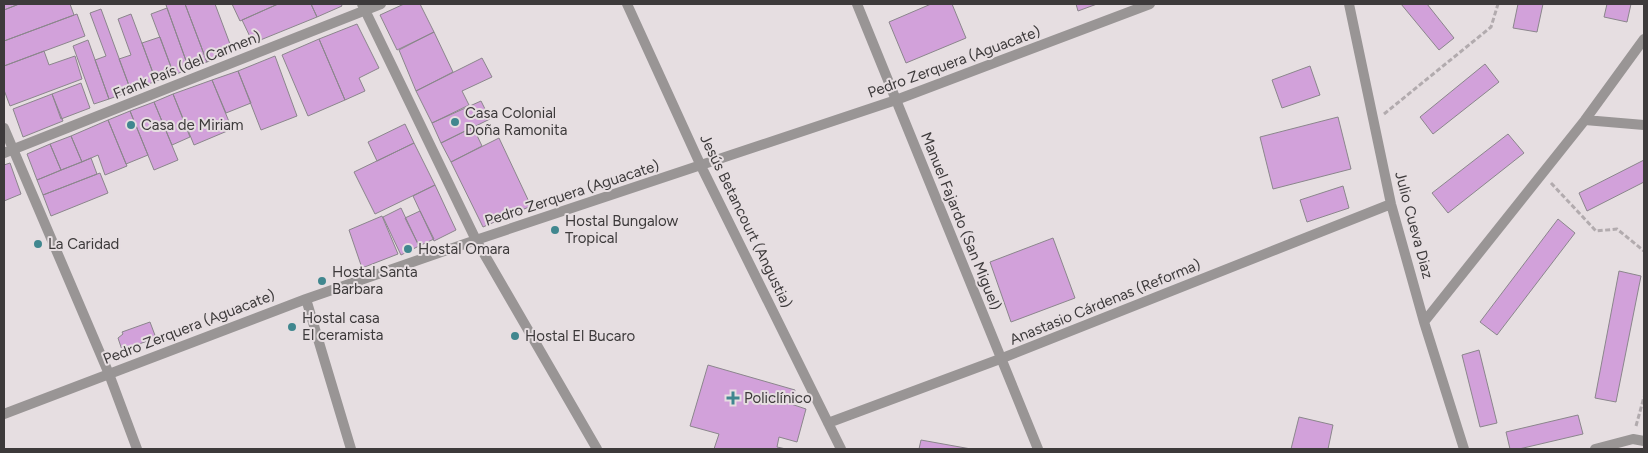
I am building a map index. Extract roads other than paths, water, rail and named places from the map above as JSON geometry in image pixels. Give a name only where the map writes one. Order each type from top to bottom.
[{"type":"street","name":"Frank País (del Carmen)","points":[[8,152],[363,7],[381,4]]},
{"type":"street","name":"Jesús Betancourt (Angustia)","points":[[627,4],[701,166],[842,449]]},
{"type":"street","name":"Manuel Fajardo (San Miguel)","points":[[858,4],[1038,449]]},
{"type":"street","name":"Pedro Zerquera (Aguacate)","points":[[4,414],[306,299],[476,240],[896,100],[1150,4]]},
{"type":"street","name":"Julio Cueva Diaz","points":[[1349,4],[1391,204],[1424,322],[1464,449]]},
{"type":"street","points":[[363,7],[476,240],[597,449]]},
{"type":"street","points":[[1424,322],[1585,120],[1644,39]]},
{"type":"street","points":[[1585,120],[1644,125]]},
{"type":"street","points":[[4,128],[8,152],[109,374],[137,449]]},
{"type":"street","name":"Anastasio Cárdenas (Reforma)","points":[[828,423],[1000,359],[1391,204]]},
{"type":"street","points":[[306,299],[351,449]]},
{"type":"street","points":[[1595,449],[1633,439],[1644,441]]},
{"type":"place","name":"Casa Colonial Doña Ramonita","points":[[455,122]]},
{"type":"place","name":"Casa de Miriam","points":[[131,125]]},
{"type":"place","name":"Hostal Bungalow Tropical","points":[[555,230]]},
{"type":"place","name":"La Caridad","points":[[38,244]]},
{"type":"place","name":"Hostal Omara","points":[[408,249]]},
{"type":"place","name":"Hostal Santa Barbara","points":[[322,281]]},
{"type":"place","name":"Hostal casa El ceramista","points":[[292,327]]},
{"type":"place","name":"Hostal El Bucaro","points":[[515,336]]},
{"type":"place","name":"Policlínico","points":[[733,398]]}]
